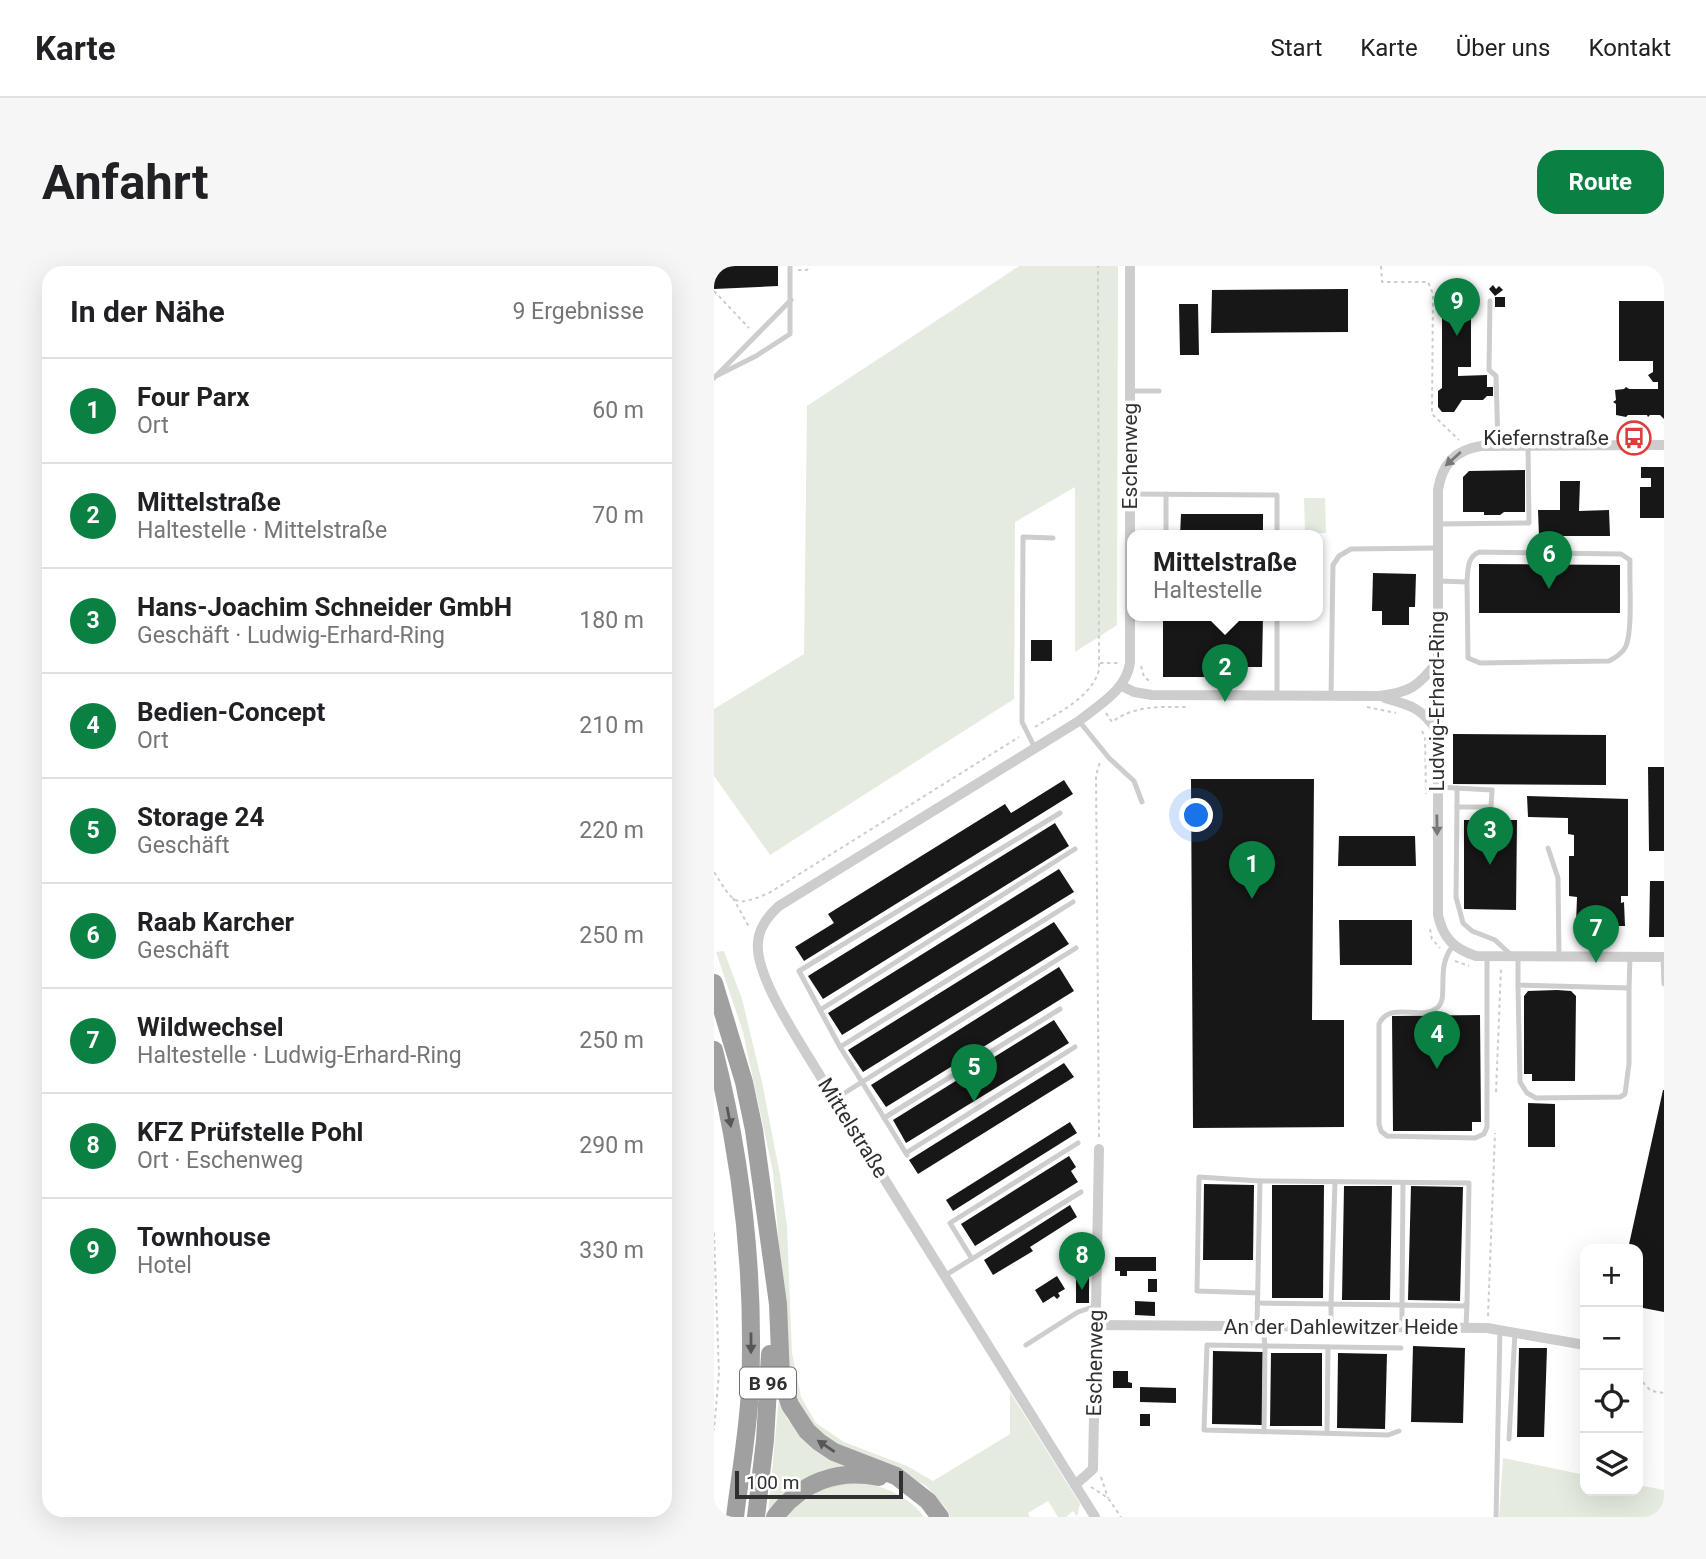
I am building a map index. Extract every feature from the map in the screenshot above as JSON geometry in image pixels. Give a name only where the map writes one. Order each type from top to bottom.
[{"type":"highway","name":"B 96","points":[[714,983],[744,1082],[756,1142],[769,1249],[772,1329],[765,1440],[755,1517]]},
{"type":"highway","name":"B 96","points":[[714,1050],[733,1135],[744,1213],[750,1300],[750,1391],[735,1517]]},
{"type":"highway","points":[[769,1249],[778,1304],[781,1377],[798,1420],[819,1442],[834,1452],[896,1476],[928,1502],[940,1517]]},
{"type":"highway","points":[[775,1517],[784,1505],[809,1486],[839,1475],[886,1478],[910,1489],[928,1502]]},
{"type":"street","name":"Eschenweg","points":[[1130,266],[1130,530]]},
{"type":"street","points":[[1468,448],[1498,445],[1664,445]]},
{"type":"street","name":"Ludwig-Erhard-Ring","points":[[1449,950],[1438,915],[1438,524],[1440,476],[1445,465],[1454,456],[1468,448]]},
{"type":"street","name":"Eschenweg","points":[[1122,686],[1135,664],[1132,621]]},
{"type":"street","points":[[758,942],[770,914],[779,906],[1079,721],[1122,686],[1134,692],[1152,695],[1379,696],[1400,694],[1410,689],[1424,679],[1437,661]]},
{"type":"street","points":[[1379,696],[1412,706],[1427,717],[1437,732]]},
{"type":"street","name":"Mittelstraße","points":[[758,942],[762,968],[769,986],[835,1099],[944,1276],[1078,1484],[1096,1517]]},
{"type":"street","points":[[1449,950],[1476,956],[1487,962],[1559,957],[1663,957]]},
{"type":"street","name":"Eschenweg","points":[[1093,1469],[1099,1149]]},
{"type":"street","name":"An der Dahlewitzer Heide","points":[[1096,1325],[1487,1328],[1580,1344]]},
{"type":"street","points":[[1078,1484],[1093,1469]]},
{"type":"lane","points":[[716,376],[757,356],[790,334],[790,268]]},
{"type":"lane","points":[[716,376],[791,300]]},
{"type":"lane","points":[[1490,300],[1489,370],[1496,376],[1498,445]]},
{"type":"lane","points":[[1130,391],[1159,391]]},
{"type":"lane","points":[[1438,524],[1529,523],[1528,445]]},
{"type":"lane","points":[[1130,494],[1277,495],[1277,530]]},
{"type":"lane","points":[[1166,495],[1166,530]]},
{"type":"lane","points":[[1035,748],[1022,722],[1023,537],[1053,538]]},
{"type":"lane","points":[[1331,696],[1333,565],[1336,559],[1351,550],[1438,548]]},
{"type":"lane","points":[[1479,552],[1627,556],[1630,560],[1626,647],[1609,661],[1480,663],[1472,660],[1468,658],[1467,582],[1470,561],[1473,555],[1479,552]]},
{"type":"lane","points":[[1438,582],[1467,582]]},
{"type":"lane","points":[[1277,621],[1277,695]]},
{"type":"lane","points":[[1079,721],[1109,758],[1134,781],[1142,802]]},
{"type":"lane","points":[[1437,787],[1492,790],[1491,807],[1457,807]]},
{"type":"lane","points":[[1457,788],[1456,897],[1463,923],[1472,931],[1495,940],[1516,960],[1520,1082],[1527,1093],[1536,1098],[1620,1097],[1625,1094],[1629,1063],[1630,957]]},
{"type":"lane","points":[[1060,813],[799,971],[839,1046],[907,1154],[1075,1047]]},
{"type":"lane","points":[[1548,848],[1558,878],[1559,957]]},
{"type":"lane","points":[[820,1010],[1075,849]]},
{"type":"lane","points":[[839,1046],[1073,902]]},
{"type":"lane","points":[[835,1099],[1076,948]]},
{"type":"lane","points":[[1449,950],[1442,966],[1443,1000],[1438,1007],[1429,1012],[1390,1013],[1382,1017],[1379,1024],[1379,1124],[1381,1131],[1387,1136],[1475,1138],[1484,1134],[1488,1128],[1487,962]]},
{"type":"lane","points":[[1663,957],[1664,984]]},
{"type":"lane","points":[[1518,985],[1629,989]]},
{"type":"lane","points":[[884,1118],[1060,1009]]},
{"type":"lane","points":[[972,1259],[950,1223],[1078,1143]]},
{"type":"lane","points":[[1258,1293],[1197,1291],[1199,1177],[1260,1181],[1469,1184],[1466,1328]]},
{"type":"lane","points":[[1260,1181],[1257,1303],[1265,1346],[1264,1432]]},
{"type":"lane","points":[[1331,1327],[1335,1182]]},
{"type":"lane","points":[[1402,1183],[1402,1327]]},
{"type":"lane","points":[[944,1276],[1081,1192]]},
{"type":"lane","points":[[1257,1303],[1464,1306],[1467,1303]]},
{"type":"lane","points":[[1026,1345],[1078,1312],[1096,1306]]},
{"type":"lane","points":[[1496,1517],[1500,1330]]},
{"type":"lane","points":[[1509,1439],[1515,1333]]},
{"type":"lane","points":[[1399,1431],[1388,1435],[1204,1430],[1207,1345],[1401,1348]]},
{"type":"lane","points":[[1327,1433],[1328,1347]]},
{"type":"path","points":[[790,268],[807,270],[810,266]]},
{"type":"path","points":[[732,897],[739,902],[746,902],[769,892],[1026,733],[1073,702],[1095,683],[1099,663],[1098,266]]},
{"type":"path","points":[[1381,266],[1382,282],[1428,282],[1433,294],[1432,414],[1468,448]]},
{"type":"path","points":[[714,291],[755,334]]},
{"type":"path","points":[[1099,663],[1135,664],[1144,677],[1159,685]]},
{"type":"path","points":[[1112,722],[1124,713],[1145,707],[1185,707]]},
{"type":"path","points":[[1364,707],[1396,713]]},
{"type":"path","points":[[1419,723],[1426,737],[1426,803]]},
{"type":"path","points":[[1099,1149],[1096,775],[1101,757]]},
{"type":"path","points":[[714,872],[758,942]]},
{"type":"path","points":[[1429,926],[1432,939],[1449,950],[1462,965],[1487,962],[1501,967],[1516,960]]},
{"type":"path","points":[[1496,1092],[1501,967]]},
{"type":"path","points":[[1487,1328],[1495,1134]]},
{"type":"path","points":[[714,1233],[719,1373],[714,1430]]},
{"type":"path","points":[[1643,1382],[1651,1391],[1664,1393]]},
{"type":"path","points":[[1093,1469],[1100,1474],[1108,1498],[1121,1517]]},
{"type":"path","points":[[1078,1484],[1108,1498]]},
{"type":"shaded area","points":[[1019,266],[1118,266],[1117,625],[1075,652],[1075,487],[1015,522],[1014,699],[770,855],[714,776],[714,709],[804,654],[807,406]]},
{"type":"shaded area","points":[[1304,498],[1325,498],[1326,533],[1323,533],[1323,530],[1305,530]]},
{"type":"shaded area","points":[[724,951],[742,999],[762,1082],[787,1226],[792,1353],[801,1397],[816,1423],[844,1442],[907,1466],[933,1481],[1010,1434],[1010,1392],[1080,1504],[1077,1517],[1073,1511],[1066,1517],[1058,1517],[1048,1501],[1028,1513],[1030,1517],[950,1517],[946,1508],[926,1486],[903,1473],[845,1452],[812,1429],[791,1395],[773,1172],[743,1032],[716,952]]},
{"type":"shaded area","points":[[779,1397],[787,1419],[804,1438],[857,1468],[768,1513]]},
{"type":"shaded area","points":[[1503,1458],[1580,1474],[1580,1496],[1643,1496],[1643,1486],[1664,1490],[1664,1517],[1499,1517]]},
{"type":"shaded area","points":[[841,1481],[887,1489],[907,1500],[924,1517],[786,1517],[810,1495]]},
{"type":"building","points":[[714,266],[778,266],[778,286],[714,289]]},
{"type":"building","points":[[1493,285],[1496,289],[1499,286],[1503,290],[1495,296],[1489,289]]},
{"type":"building","points":[[1348,289],[1348,332],[1211,333],[1212,290]]},
{"type":"building","points":[[1495,297],[1505,297],[1505,307],[1495,307]]},
{"type":"building","points":[[1449,299],[1465,299],[1471,305],[1471,367],[1458,367],[1458,376],[1487,375],[1487,387],[1493,387],[1493,396],[1487,396],[1483,400],[1462,400],[1454,412],[1442,412],[1438,407],[1438,391],[1442,388],[1442,305]]},
{"type":"building","points":[[1619,301],[1664,301],[1664,419],[1660,415],[1616,415],[1616,404],[1613,402],[1616,400],[1615,390],[1626,387],[1658,389],[1658,382],[1653,382],[1648,375],[1653,372],[1653,361],[1619,361]]},
{"type":"building","points":[[1179,304],[1198,304],[1199,355],[1180,355]]},
{"type":"building","points":[[1641,467],[1664,467],[1664,518],[1640,518],[1640,487],[1651,487],[1651,478],[1641,478]]},
{"type":"building","points":[[1525,470],[1525,512],[1484,515],[1484,512],[1463,512],[1463,477],[1469,471]]},
{"type":"building","points":[[1560,481],[1580,481],[1579,511],[1609,510],[1610,536],[1539,536],[1538,510],[1560,510]]},
{"type":"building","points":[[1181,514],[1263,514],[1263,530],[1180,530]]},
{"type":"building","points":[[1479,564],[1620,565],[1620,613],[1479,613]]},
{"type":"building","points":[[1373,573],[1416,574],[1415,607],[1409,607],[1409,625],[1382,625],[1382,611],[1372,611]]},
{"type":"building","points":[[1163,621],[1263,621],[1262,667],[1232,667],[1232,677],[1163,677]]},
{"type":"building","points":[[1031,640],[1052,640],[1052,661],[1031,661]]},
{"type":"building","points":[[1453,734],[1606,735],[1606,785],[1453,784]]},
{"type":"building","points":[[1648,767],[1664,767],[1664,851],[1649,851]]},
{"type":"building","points":[[1191,779],[1314,779],[1312,1020],[1344,1020],[1344,1127],[1193,1128]]},
{"type":"building","points":[[1064,780],[1073,794],[804,961],[795,947],[834,923],[828,914],[1005,804],[1011,813]]},
{"type":"building","points":[[1527,796],[1628,799],[1628,896],[1621,896],[1621,903],[1624,902],[1625,926],[1609,926],[1609,916],[1590,915],[1590,925],[1576,925],[1577,897],[1569,896],[1569,856],[1574,856],[1574,835],[1568,834],[1568,818],[1528,817]]},
{"type":"building","points":[[1464,820],[1517,820],[1516,910],[1464,909]]},
{"type":"building","points":[[1055,823],[1069,846],[823,999],[808,976]]},
{"type":"building","points":[[1339,836],[1415,836],[1416,866],[1338,866]]},
{"type":"building","points":[[1059,869],[1074,892],[842,1035],[828,1013]]},
{"type":"building","points":[[1650,881],[1664,881],[1664,937],[1649,937]]},
{"type":"building","points":[[1339,920],[1412,920],[1412,965],[1340,965]]},
{"type":"building","points":[[1054,922],[1069,944],[863,1072],[848,1050]]},
{"type":"building","points":[[1059,967],[1074,991],[886,1107],[871,1085]]},
{"type":"building","points":[[1528,991],[1571,991],[1576,996],[1575,1081],[1532,1081],[1532,1074],[1524,1074],[1524,996]]},
{"type":"building","points":[[1480,1015],[1481,1122],[1472,1122],[1472,1131],[1393,1131],[1392,1016]]},
{"type":"building","points":[[1054,1020],[1069,1043],[906,1143],[893,1120]]},
{"type":"building","points":[[1064,1063],[1074,1077],[918,1174],[909,1160]]},
{"type":"building","points":[[1664,1090],[1664,1312],[1643,1308],[1643,1244],[1629,1244]]},
{"type":"building","points":[[1528,1103],[1555,1104],[1555,1147],[1528,1147]]},
{"type":"building","points":[[1070,1122],[1077,1133],[953,1211],[946,1200]]},
{"type":"building","points":[[1069,1156],[1076,1167],[1071,1171],[1078,1182],[975,1246],[961,1224]]},
{"type":"building","points":[[1204,1184],[1254,1185],[1253,1260],[1203,1260]]},
{"type":"building","points":[[1272,1185],[1324,1185],[1323,1298],[1272,1298]]},
{"type":"building","points":[[1344,1186],[1392,1186],[1390,1300],[1342,1300]]},
{"type":"building","points":[[1411,1186],[1463,1187],[1460,1301],[1408,1300]]},
{"type":"building","points":[[1070,1205],[1077,1217],[1030,1247],[1033,1251],[993,1275],[984,1260]]},
{"type":"building","points":[[1115,1257],[1156,1257],[1156,1271],[1127,1271],[1127,1276],[1120,1276],[1120,1271],[1115,1271]]},
{"type":"building","points":[[1057,1276],[1065,1289],[1058,1293],[1060,1296],[1057,1299],[1054,1296],[1043,1303],[1035,1290]]},
{"type":"building","points":[[1076,1277],[1089,1277],[1089,1303],[1076,1303]]},
{"type":"building","points":[[1148,1279],[1157,1279],[1157,1292],[1148,1292]]},
{"type":"building","points":[[1135,1301],[1155,1302],[1155,1316],[1135,1315]]},
{"type":"building","points":[[1413,1346],[1465,1348],[1463,1423],[1411,1422]]},
{"type":"building","points":[[1519,1348],[1547,1348],[1544,1437],[1517,1437]]},
{"type":"building","points":[[1213,1351],[1263,1352],[1262,1425],[1212,1424]]},
{"type":"building","points":[[1271,1353],[1322,1353],[1322,1426],[1270,1426]]},
{"type":"building","points":[[1338,1353],[1387,1354],[1385,1429],[1337,1428]]},
{"type":"building","points":[[1113,1371],[1128,1371],[1128,1382],[1132,1383],[1132,1388],[1113,1388]]},
{"type":"building","points":[[1140,1387],[1176,1388],[1176,1403],[1140,1402]]},
{"type":"building","points":[[1140,1414],[1150,1414],[1150,1426],[1140,1426]]},
{"type":"place","name":"Townhouse","points":[[1457,336]]},
{"type":"place","name":"Kiefernstraße","points":[[1634,438]]},
{"type":"place","name":"Raab Karcher","points":[[1549,589]]},
{"type":"place","name":"Mittelstraße","points":[[1225,702]]},
{"type":"place","name":"Hans-Joachim Schneider GmbH","points":[[1490,865]]},
{"type":"place","name":"Four Parx","points":[[1252,899]]},
{"type":"place","name":"Wildwechsel","points":[[1596,963]]},
{"type":"place","name":"Bedien-Concept","points":[[1437,1069]]},
{"type":"place","name":"Storage 24","points":[[974,1102]]},
{"type":"place","name":"KFZ Prüfstelle Pohl","points":[[1082,1290]]}]
